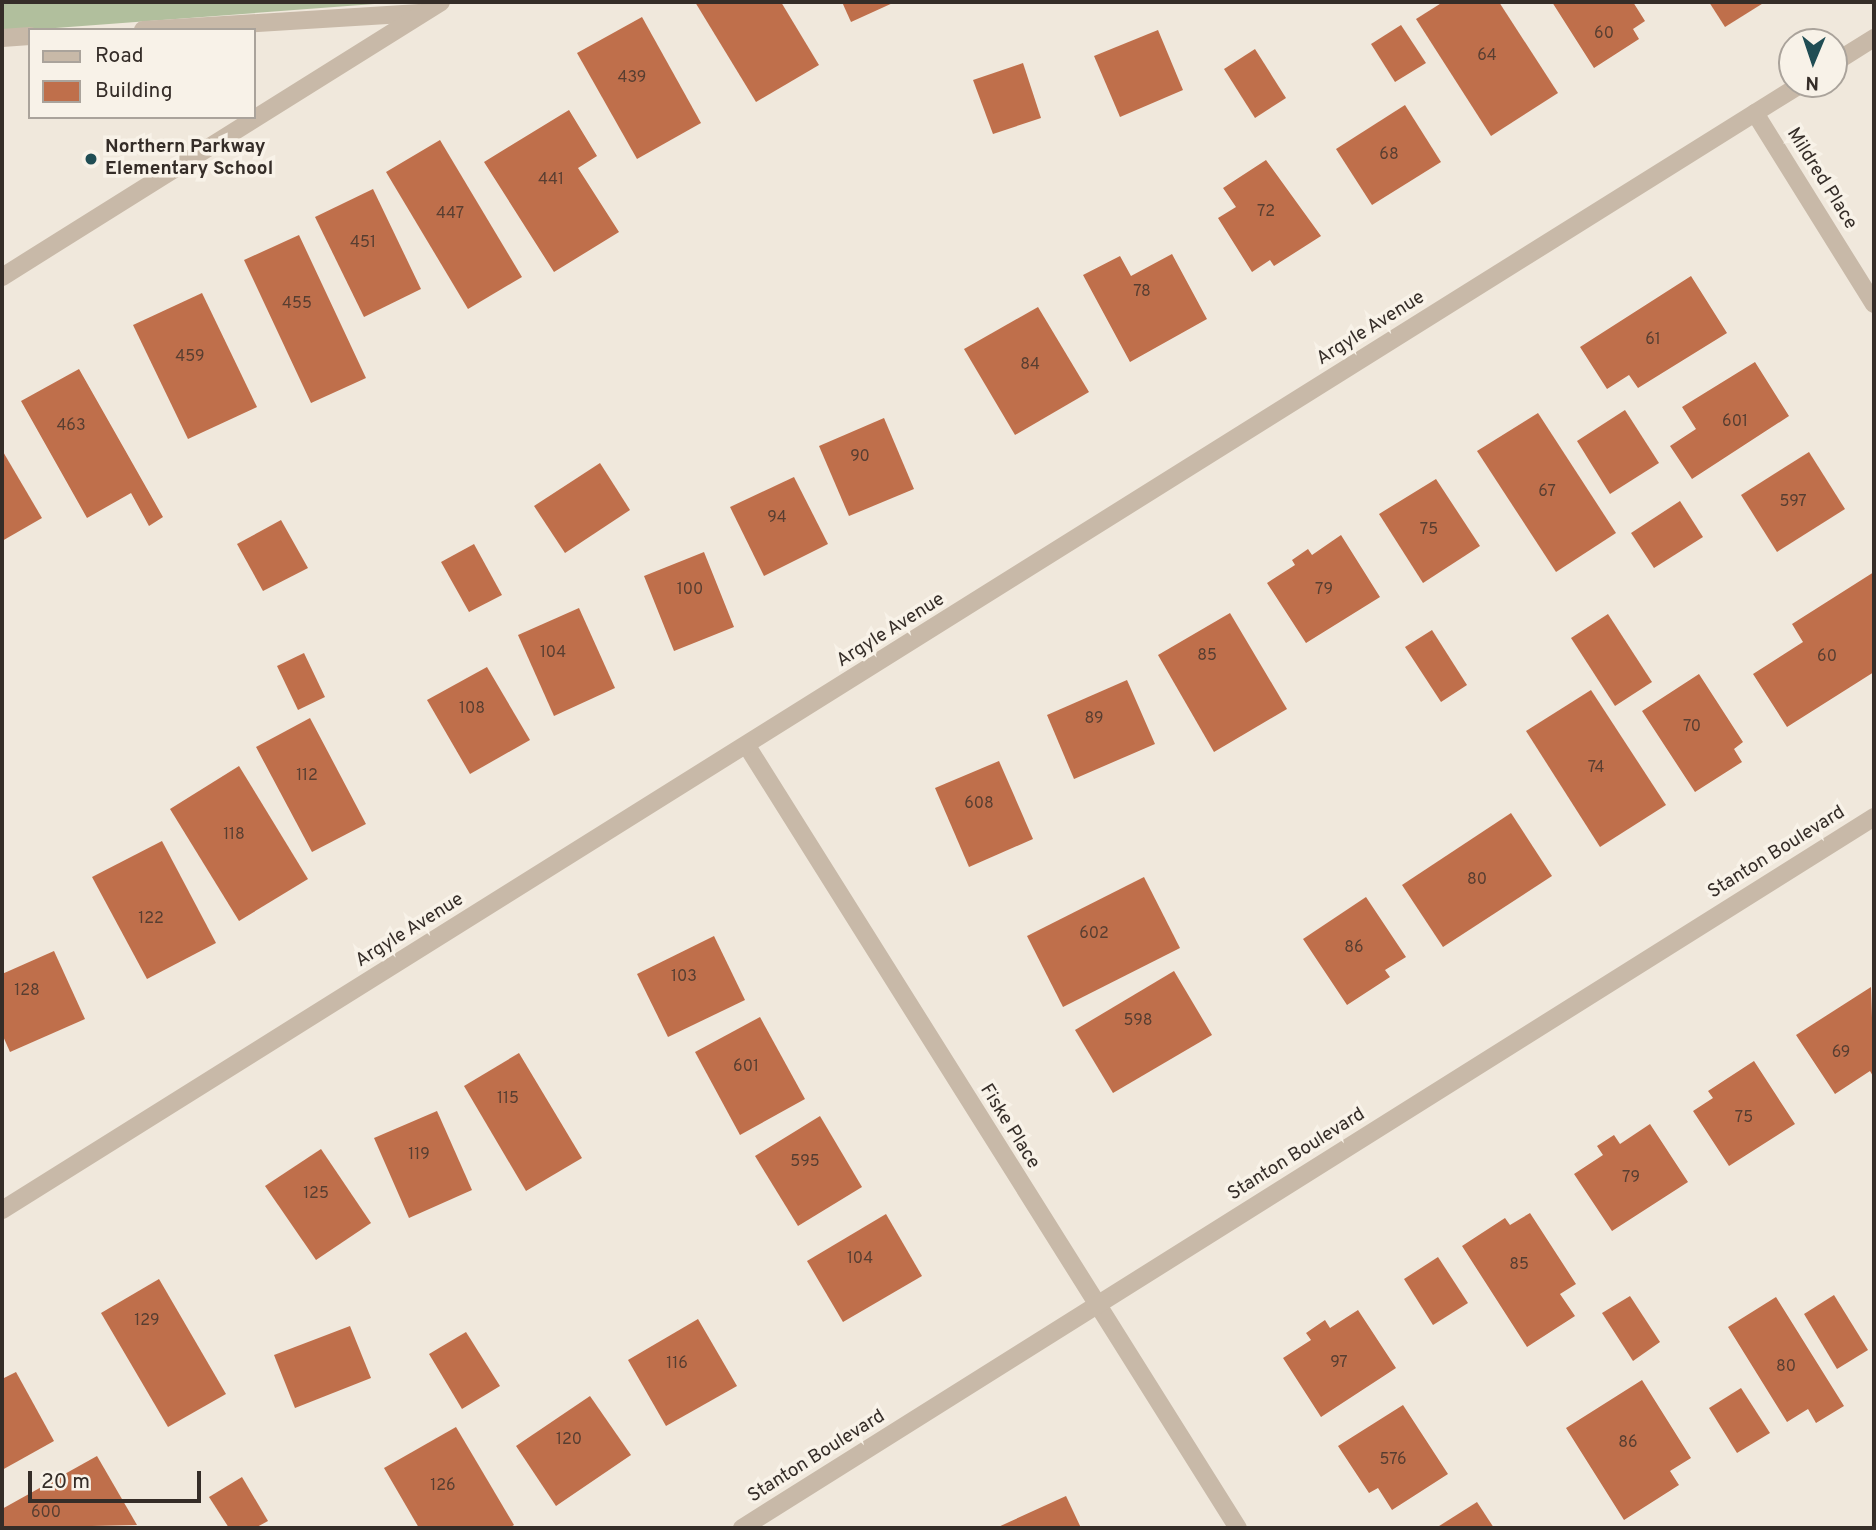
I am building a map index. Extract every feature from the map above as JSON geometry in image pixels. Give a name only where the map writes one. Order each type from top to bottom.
[{"type":"street","points":[[256,118],[441,2]]},
{"type":"street","points":[[176,28],[423,13]]},
{"type":"street","points":[[2,38],[28,37]]},
{"type":"street","points":[[1848,54],[1874,38]]},
{"type":"street","name":"Argyle Avenue","points":[[2,1210],[1779,98]]},
{"type":"street","name":"Mildred Place","points":[[1755,113],[1874,303]]},
{"type":"street","points":[[2,277],[254,119]]},
{"type":"street","name":"Fiske Place","points":[[747,746],[1238,1528]]},
{"type":"street","name":"Stanton Boulevard","points":[[742,1528],[1874,817]]},
{"type":"green space","points":[[2,2],[401,2],[28,28],[2,32]]},
{"type":"building","points":[[695,2],[781,2],[819,65],[756,102]]},
{"type":"building","points":[[842,2],[895,2],[851,22]]},
{"type":"building","points":[[1443,2],[1499,2],[1558,93],[1491,136],[1416,19]]},
{"type":"building","points":[[1552,2],[1633,2],[1645,21],[1633,29],[1639,39],[1594,68]]},
{"type":"building","points":[[1709,2],[1765,2],[1725,27]]},
{"type":"building","points":[[642,17],[701,123],[637,159],[577,53]]},
{"type":"building","points":[[1401,25],[1426,63],[1395,82],[1371,44]]},
{"type":"building","points":[[1158,30],[1183,90],[1120,117],[1094,56]]},
{"type":"building","points":[[1255,49],[1286,98],[1255,118],[1224,69]]},
{"type":"building","points":[[1023,63],[1041,118],[993,134],[973,80]]},
{"type":"building","points":[[1405,105],[1441,162],[1372,205],[1336,149]]},
{"type":"building","points":[[569,110],[597,156],[578,168],[619,232],[554,272],[484,162]]},
{"type":"building","points":[[440,140],[522,277],[468,309],[386,172]]},
{"type":"building","points":[[1266,160],[1321,236],[1274,266],[1270,260],[1252,272],[1218,218],[1236,207],[1223,188]]},
{"type":"building","points":[[373,189],[421,289],[364,317],[315,217]]},
{"type":"building","points":[[299,235],[366,378],[311,403],[244,260]]},
{"type":"building","points":[[1172,254],[1207,319],[1130,362],[1083,275],[1120,256],[1131,276]]},
{"type":"building","points":[[1691,276],[1727,333],[1638,388],[1629,375],[1607,389],[1580,347]]},
{"type":"building","points":[[202,293],[257,407],[188,439],[133,325]]},
{"type":"building","points":[[1038,307],[1089,392],[1015,435],[964,349]]},
{"type":"building","points":[[1755,362],[1789,416],[1692,479],[1670,446],[1696,429],[1682,407]]},
{"type":"building","points":[[79,369],[163,517],[149,526],[131,493],[87,518],[21,401]]},
{"type":"building","points":[[1625,410],[1659,463],[1610,494],[1577,441]]},
{"type":"building","points":[[1538,413],[1616,533],[1556,572],[1477,451]]},
{"type":"building","points":[[884,418],[914,489],[849,516],[819,446]]},
{"type":"building","points":[[2,450],[42,518],[2,541]]},
{"type":"building","points":[[1809,452],[1845,509],[1777,552],[1741,495]]},
{"type":"building","points":[[600,463],[630,510],[565,553],[534,506]]},
{"type":"building","points":[[794,477],[828,544],[764,576],[730,507]]},
{"type":"building","points":[[1436,479],[1480,546],[1423,583],[1379,514]]},
{"type":"building","points":[[1680,501],[1703,537],[1654,568],[1631,533]]},
{"type":"building","points":[[281,520],[308,568],[263,591],[237,544]]},
{"type":"building","points":[[1341,535],[1380,597],[1306,643],[1267,583],[1295,565],[1292,560],[1308,549],[1312,555]]},
{"type":"building","points":[[474,544],[502,595],[469,612],[441,562]]},
{"type":"building","points":[[704,552],[734,627],[674,651],[644,576]]},
{"type":"building","points":[[1874,572],[1874,672],[1787,727],[1753,674],[1803,642],[1792,624]]},
{"type":"building","points":[[579,608],[615,688],[554,716],[518,635]]},
{"type":"building","points":[[1230,613],[1287,709],[1214,752],[1158,655]]},
{"type":"building","points":[[1608,614],[1652,682],[1615,706],[1571,638]]},
{"type":"building","points":[[1432,630],[1467,685],[1441,702],[1405,647]]},
{"type":"building","points":[[304,653],[325,697],[298,710],[277,666]]},
{"type":"building","points":[[487,667],[530,740],[470,774],[427,700]]},
{"type":"building","points":[[1699,674],[1743,742],[1734,749],[1742,762],[1695,792],[1642,711]]},
{"type":"building","points":[[1127,680],[1155,744],[1074,779],[1047,715]]},
{"type":"building","points":[[1591,690],[1666,805],[1600,847],[1526,731]]},
{"type":"building","points":[[310,718],[366,824],[312,852],[256,747]]},
{"type":"building","points":[[999,761],[1033,839],[969,867],[935,788]]},
{"type":"building","points":[[239,766],[308,879],[239,921],[170,809]]},
{"type":"building","points":[[1511,813],[1552,876],[1443,947],[1402,885]]},
{"type":"building","points":[[162,841],[216,943],[147,979],[92,877]]},
{"type":"building","points":[[1144,877],[1180,948],[1063,1007],[1027,936]]},
{"type":"building","points":[[1366,897],[1406,957],[1385,970],[1390,977],[1347,1005],[1303,939]]},
{"type":"building","points":[[714,936],[745,1000],[668,1037],[637,974]]},
{"type":"building","points":[[54,951],[85,1019],[10,1052],[2,1034],[2,974]]},
{"type":"building","points":[[1174,971],[1212,1035],[1113,1093],[1075,1030]]},
{"type":"building","points":[[1871,987],[1874,1078],[1870,1071],[1835,1094],[1796,1035]]},
{"type":"building","points":[[760,1017],[805,1099],[740,1135],[695,1052]]},
{"type":"building","points":[[519,1053],[582,1158],[526,1191],[464,1086]]},
{"type":"building","points":[[1754,1061],[1795,1124],[1729,1166],[1693,1111],[1713,1098],[1708,1091]]},
{"type":"building","points":[[437,1111],[472,1190],[409,1218],[374,1138]]},
{"type":"building","points":[[820,1116],[862,1187],[798,1226],[755,1156]]},
{"type":"building","points":[[1650,1124],[1688,1182],[1612,1231],[1574,1174],[1603,1155],[1597,1146],[1614,1135],[1620,1144]]},
{"type":"building","points":[[321,1149],[371,1223],[316,1260],[265,1186]]},
{"type":"building","points":[[1530,1213],[1576,1284],[1560,1294],[1575,1316],[1527,1347],[1462,1246],[1505,1218],[1510,1225]]},
{"type":"building","points":[[886,1214],[922,1276],[843,1322],[807,1261]]},
{"type":"building","points":[[1438,1257],[1468,1303],[1433,1325],[1404,1279]]},
{"type":"building","points":[[159,1279],[226,1394],[168,1427],[101,1313]]},
{"type":"building","points":[[1834,1295],[1868,1350],[1837,1369],[1804,1314]]},
{"type":"building","points":[[1630,1296],[1660,1342],[1633,1361],[1602,1313]]},
{"type":"building","points":[[1776,1297],[1844,1406],[1816,1423],[1808,1409],[1787,1422],[1728,1327]]},
{"type":"building","points":[[1358,1310],[1396,1368],[1321,1417],[1283,1358],[1311,1340],[1306,1333],[1325,1320],[1330,1328]]},
{"type":"building","points":[[698,1319],[737,1386],[666,1426],[628,1360]]},
{"type":"building","points":[[350,1326],[371,1378],[295,1408],[274,1355]]},
{"type":"building","points":[[466,1332],[500,1386],[462,1409],[429,1354]]},
{"type":"building","points":[[16,1372],[54,1441],[2,1470],[2,1379]]},
{"type":"building","points":[[1642,1380],[1691,1458],[1670,1471],[1679,1485],[1624,1520],[1566,1428]]},
{"type":"building","points":[[1741,1388],[1770,1433],[1737,1453],[1709,1408]]},
{"type":"building","points":[[590,1396],[631,1455],[556,1506],[516,1446]]},
{"type":"building","points":[[1403,1405],[1448,1474],[1392,1510],[1378,1488],[1369,1493],[1338,1446]]},
{"type":"building","points":[[456,1427],[514,1525],[509,1528],[419,1528],[384,1468]]},
{"type":"building","points":[[97,1456],[137,1525],[2,1528],[2,1509]]},
{"type":"building","points":[[242,1477],[268,1521],[255,1528],[229,1528],[209,1497]]},
{"type":"building","points":[[1066,1496],[1081,1528],[996,1528]]},
{"type":"building","points":[[1477,1502],[1494,1528],[1436,1528]]},
{"type":"place","name":"Northern Parkway Elementary School","points":[[91,159]]}]
